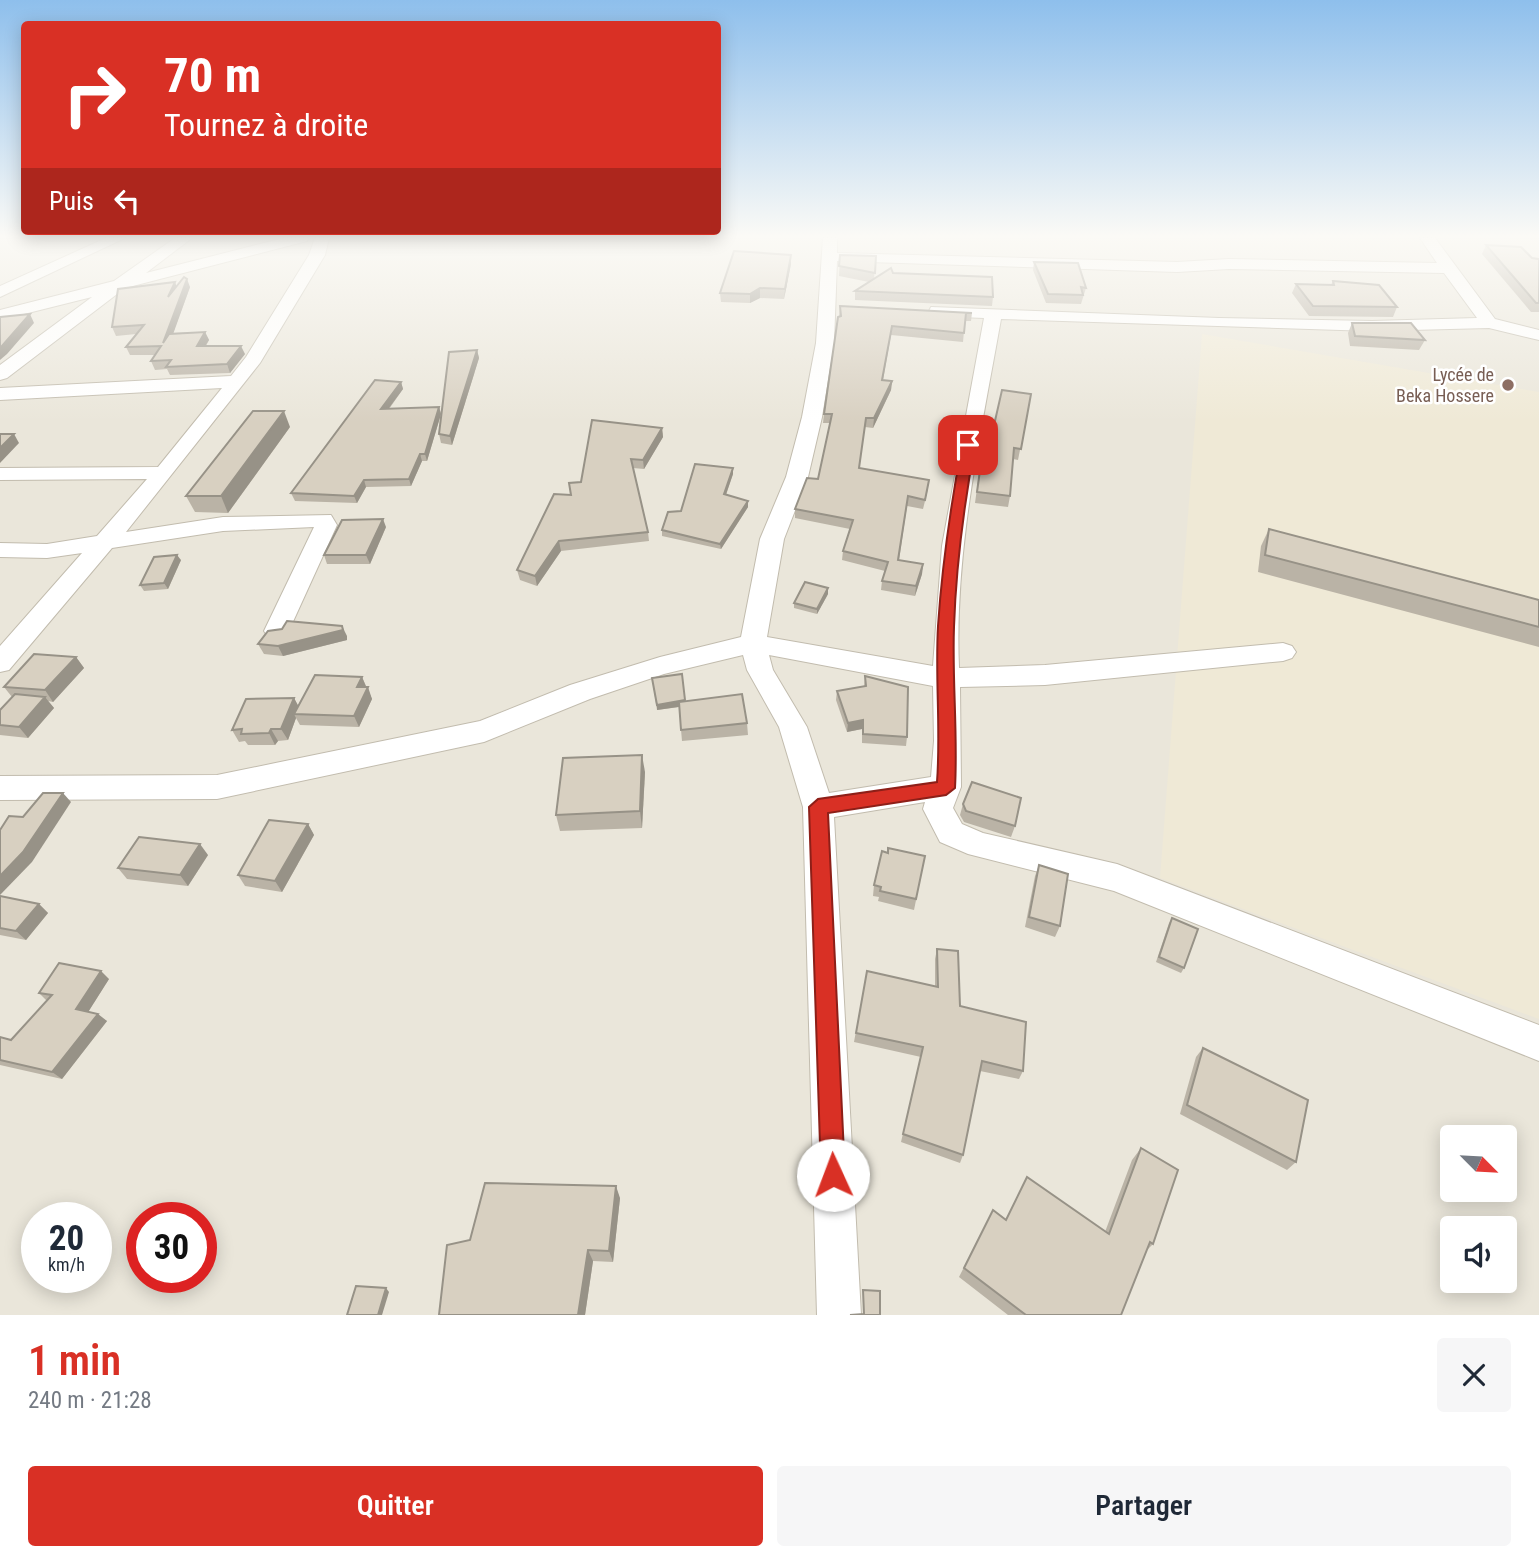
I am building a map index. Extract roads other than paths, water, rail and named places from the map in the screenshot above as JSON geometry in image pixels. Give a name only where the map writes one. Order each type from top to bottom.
[{"type":"street","points":[[0,315],[57,299]]},
{"type":"street","points":[[0,374],[99,299]]},
{"type":"street","points":[[0,663],[164,473],[237,381],[292,299]]},
{"type":"street","points":[[832,299],[812,417],[797,477],[772,539],[753,643],[760,670],[793,727],[818,807],[839,1315]]},
{"type":"street","points":[[1471,299],[1489,323]]},
{"type":"street","points":[[919,310],[1247,324],[1372,326],[1489,323],[1539,335]]},
{"type":"street","points":[[993,314],[959,493],[946,624],[945,678],[949,747],[946,788],[938,809],[951,832],[979,845],[1117,878],[1539,1043]]},
{"type":"street","points":[[0,394],[66,394],[129,386],[237,381]]},
{"type":"street","points":[[0,474],[164,473]]},
{"type":"street","points":[[0,550],[47,551],[223,524],[323,520],[326,525],[277,631]]},
{"type":"street","points":[[0,789],[217,787],[484,731],[580,692],[660,666],[753,643],[945,678],[1045,675],[1283,652]]},
{"type":"street","points":[[818,807],[946,788]]},
{"type":"place","name":"Lycée de Beka Hossere","points":[[1508,385]]}]
